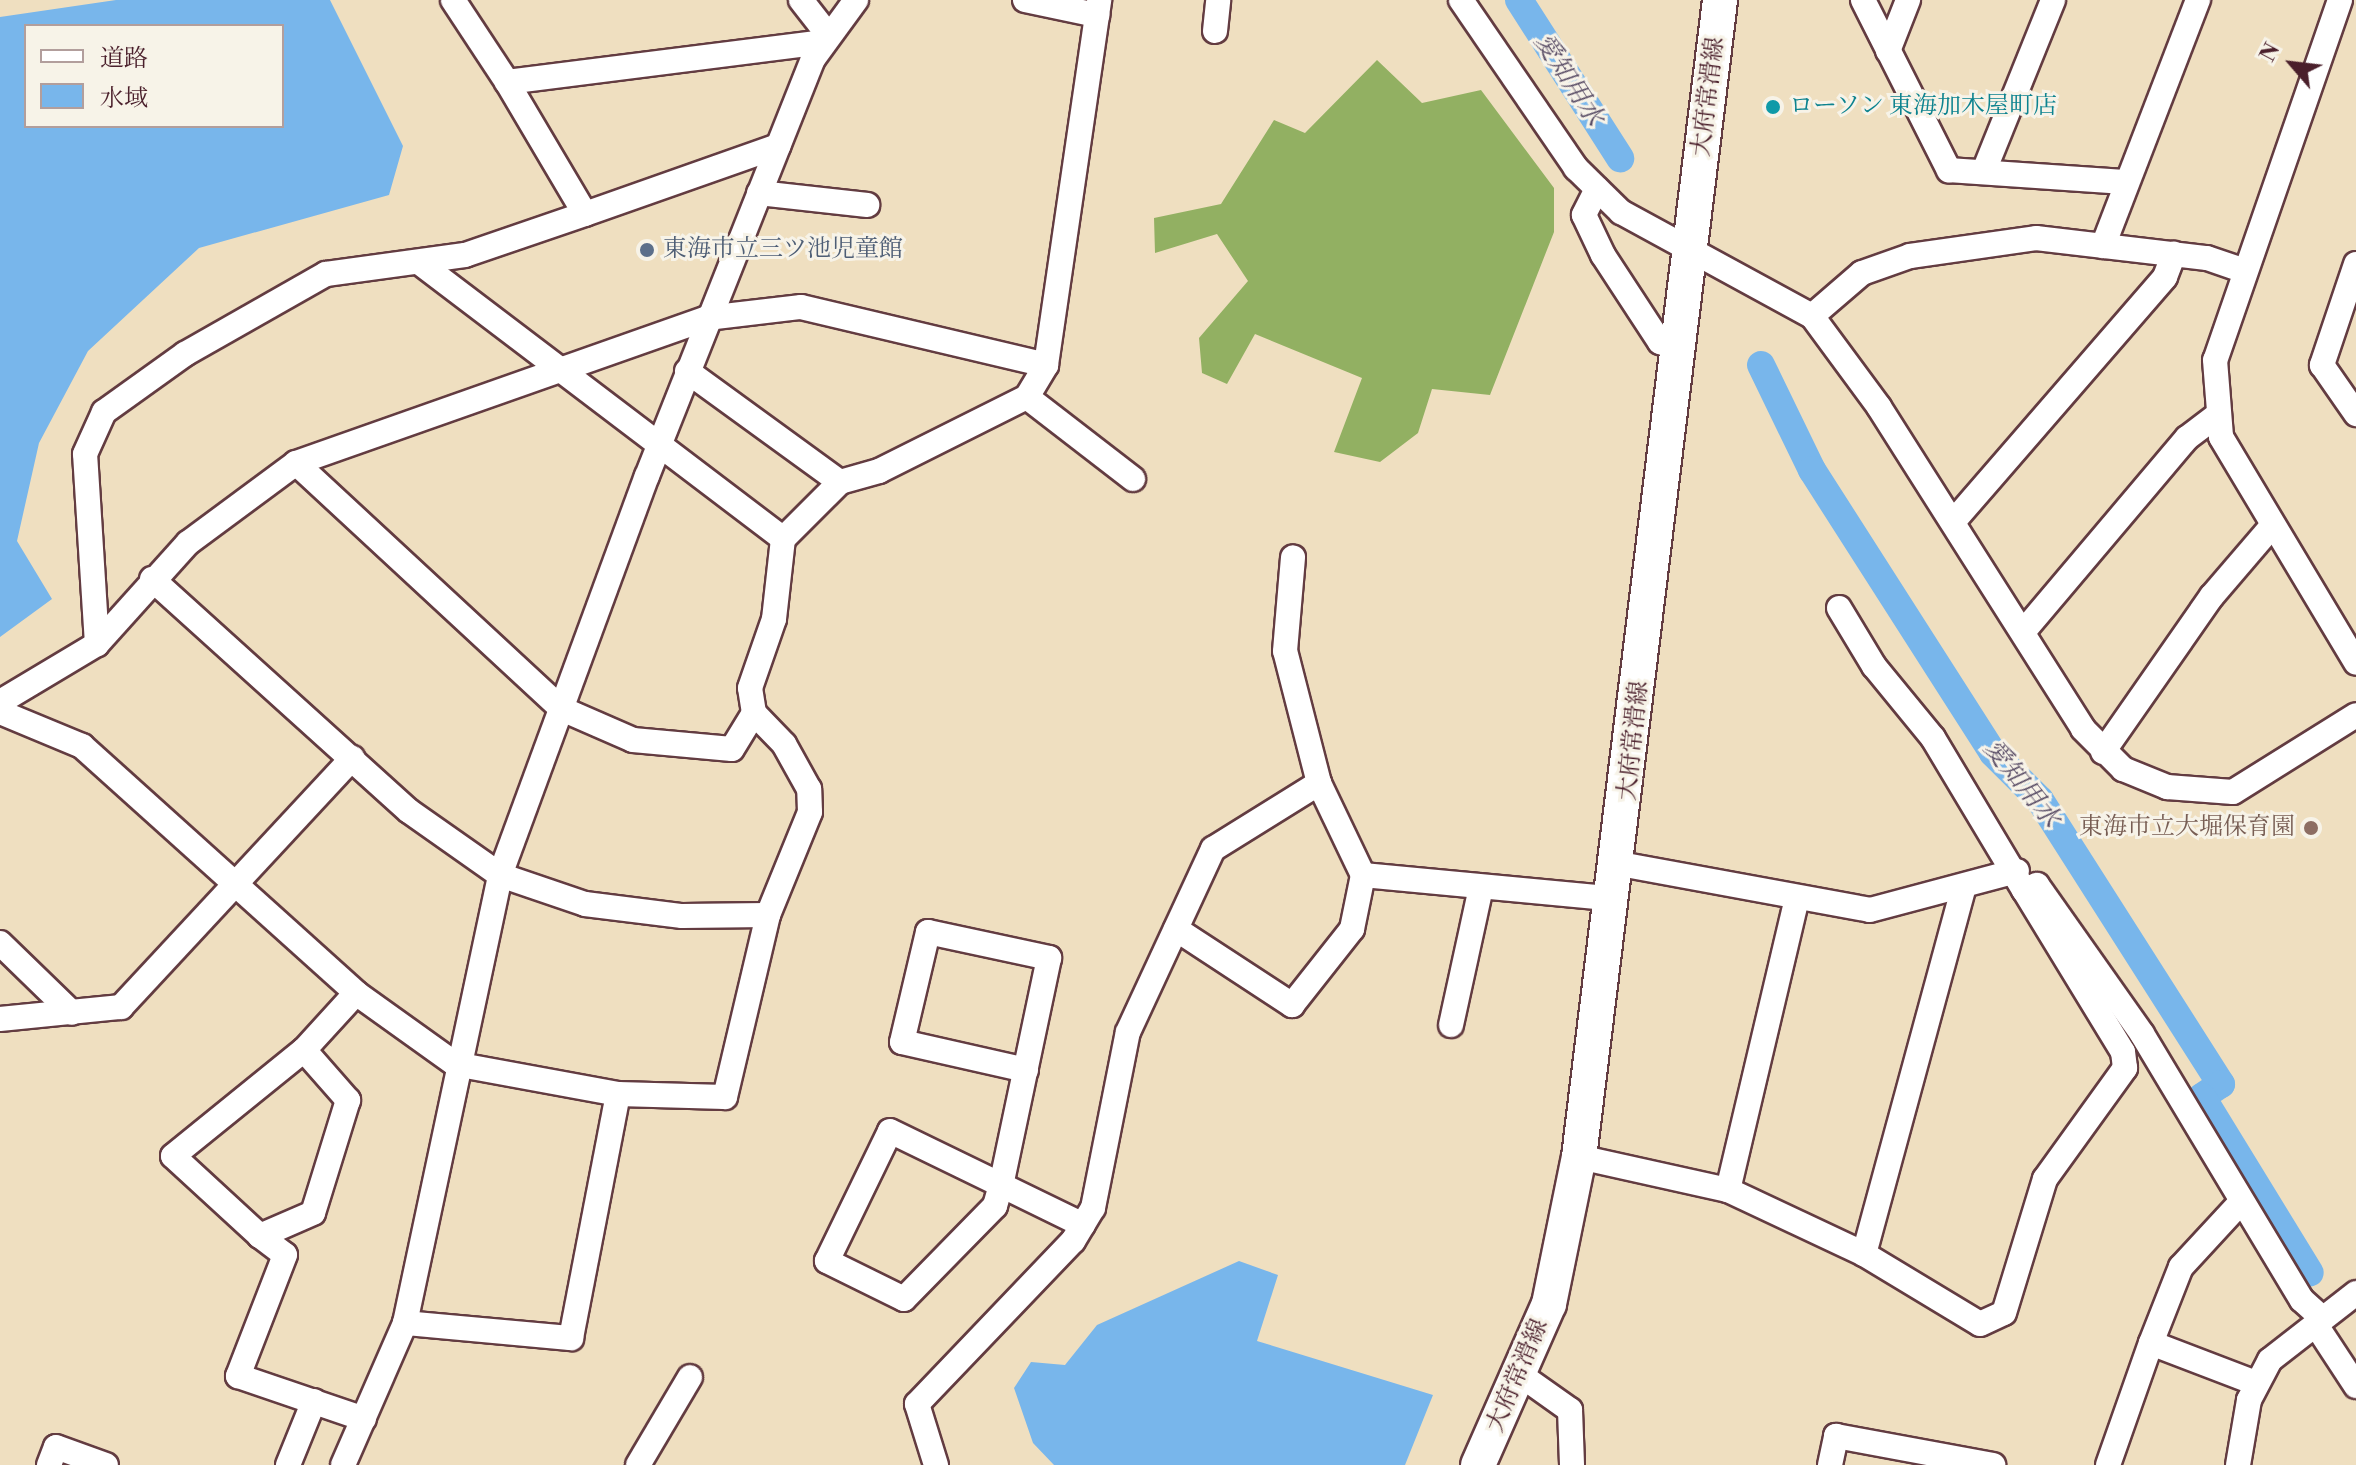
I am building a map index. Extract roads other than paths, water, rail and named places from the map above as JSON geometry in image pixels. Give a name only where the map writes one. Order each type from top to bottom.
[{"type":"main road","name":"大府常滑線","points":[[1478,1465],[1522,1376],[1549,1304],[1579,1157],[1620,864],[1679,349],[1687,248],[1720,0]]},
{"type":"street","points":[[453,0],[507,82],[585,214]]},
{"type":"street","points":[[801,0],[824,37]]},
{"type":"street","points":[[343,1465],[405,1323],[455,1064],[500,875],[707,318],[824,37],[856,0]]},
{"type":"street","points":[[296,463],[562,709],[633,740],[732,749],[754,713],[754,662],[774,619],[783,539],[840,482],[879,471],[1027,397],[1046,365],[1098,8],[1025,0]]},
{"type":"street","points":[[1215,31],[1218,0]]},
{"type":"street","points":[[1461,0],[1597,189],[1621,212],[1812,316],[1953,522],[2103,752],[2155,784],[2233,792],[2356,715]]},
{"type":"street","points":[[1863,0],[1949,170],[2124,182]]},
{"type":"street","points":[[1888,51],[1908,0]]},
{"type":"street","points":[[1984,171],[2053,0]]},
{"type":"street","points":[[2103,246],[2124,182],[2198,0]]},
{"type":"street","points":[[2345,4],[2241,270],[2215,360],[2221,437],[2356,663]]},
{"type":"street","points":[[507,82],[824,37]]},
{"type":"street","points":[[97,644],[85,454],[104,412],[185,354],[326,274],[465,255],[778,146]]},
{"type":"street","points":[[1597,189],[1584,215],[1603,255],[1660,342],[1679,349]]},
{"type":"street","points":[[759,193],[867,205]]},
{"type":"street","points":[[1812,316],[1862,273],[1910,256],[2036,238],[2174,254],[2241,270]]},
{"type":"street","points":[[1953,522],[2165,277],[2174,254]]},
{"type":"street","points":[[420,263],[563,365],[658,446],[783,539]]},
{"type":"street","points":[[2356,264],[2322,365],[2356,414]]},
{"type":"street","points":[[0,702],[97,644],[152,579],[188,543],[296,463],[563,365],[707,318],[801,307],[1046,365]]},
{"type":"street","points":[[687,371],[840,482]]},
{"type":"street","points":[[1027,397],[1133,479]]},
{"type":"street","points":[[2023,632],[2187,438],[2219,414]]},
{"type":"street","points":[[2103,752],[2212,596],[2272,526]]},
{"type":"street","points":[[1176,929],[1292,1005],[1352,929],[1363,875],[1319,783],[1285,651],[1293,557]]},
{"type":"street","points":[[152,579],[409,811],[500,875],[585,904],[682,916],[768,915]]},
{"type":"street","points":[[1579,1157],[1728,1190],[1864,1254],[1980,1324],[2004,1313],[2045,1179],[2125,1068],[2123,1052],[2021,881],[1839,608]]},
{"type":"street","points":[[0,712],[82,746],[241,885],[356,993],[455,1064],[618,1094],[725,1097],[768,915],[810,812],[809,789],[784,744],[754,713]]},
{"type":"street","points":[[0,1019],[121,1007],[241,885],[352,758]]},
{"type":"street","points":[[936,1465],[917,1404],[1083,1225],[1093,1208],[1128,1032],[1213,849],[1319,783]]},
{"type":"street","points":[[1620,864],[1870,910],[1964,886],[2021,881],[2037,885],[2142,1034],[2241,1202],[2319,1322],[2356,1386]]},
{"type":"street","points":[[1363,875],[1615,899]]},
{"type":"street","points":[[1864,1254],[1964,886]]},
{"type":"street","points":[[1451,1025],[1481,887]]},
{"type":"street","points":[[1728,1190],[1797,899]]},
{"type":"street","points":[[1026,1070],[902,1042],[928,932],[1049,958],[1026,1070],[1001,1185],[995,1206],[904,1299],[827,1261],[890,1131],[1001,1185],[1083,1225]]},
{"type":"street","points":[[0,943],[72,1013]]},
{"type":"street","points":[[356,993],[304,1050],[173,1156],[285,1255],[238,1376],[364,1419]]},
{"type":"street","points":[[260,1236],[313,1213],[348,1100],[304,1050]]},
{"type":"street","points":[[405,1323],[571,1338],[618,1094]]},
{"type":"street","points":[[2108,1465],[2181,1267],[2241,1202]]},
{"type":"street","points":[[2238,1465],[2256,1383],[2270,1360],[2356,1293]]},
{"type":"street","points":[[2151,1343],[2256,1383]]},
{"type":"street","points":[[1522,1376],[1570,1410],[1572,1465]]},
{"type":"street","points":[[638,1465],[690,1377]]},
{"type":"street","points":[[288,1465],[314,1401]]},
{"type":"street","points":[[1830,1465],[1836,1436],[1993,1465]]},
{"type":"street","points":[[49,1465],[56,1447],[106,1465]]},
{"type":"water","points":[[116,0],[330,0],[403,146],[389,195],[199,248],[88,351],[39,443],[17,541],[52,599],[0,637],[0,17]]},
{"type":"water","points":[[1239,1261],[1278,1275],[1257,1341],[1433,1395],[1405,1465],[1054,1465],[1033,1443],[1014,1388],[1031,1362],[1065,1365],[1097,1325]]},
{"type":"waterway","name":"愛知用水","points":[[1519,0],[1620,158]]},
{"type":"waterway","name":"愛知用水","points":[[1761,365],[1812,470],[1993,753],[2040,800],[2221,1084],[2202,1097],[2310,1273]]},
{"type":"place","name":"ローソン 東海加木屋町店","points":[[1773,107]]},
{"type":"place","name":"東海市立三ツ池児童館","points":[[647,250]]},
{"type":"place","name":"東海市立大堀保育園","points":[[2311,828]]}]
